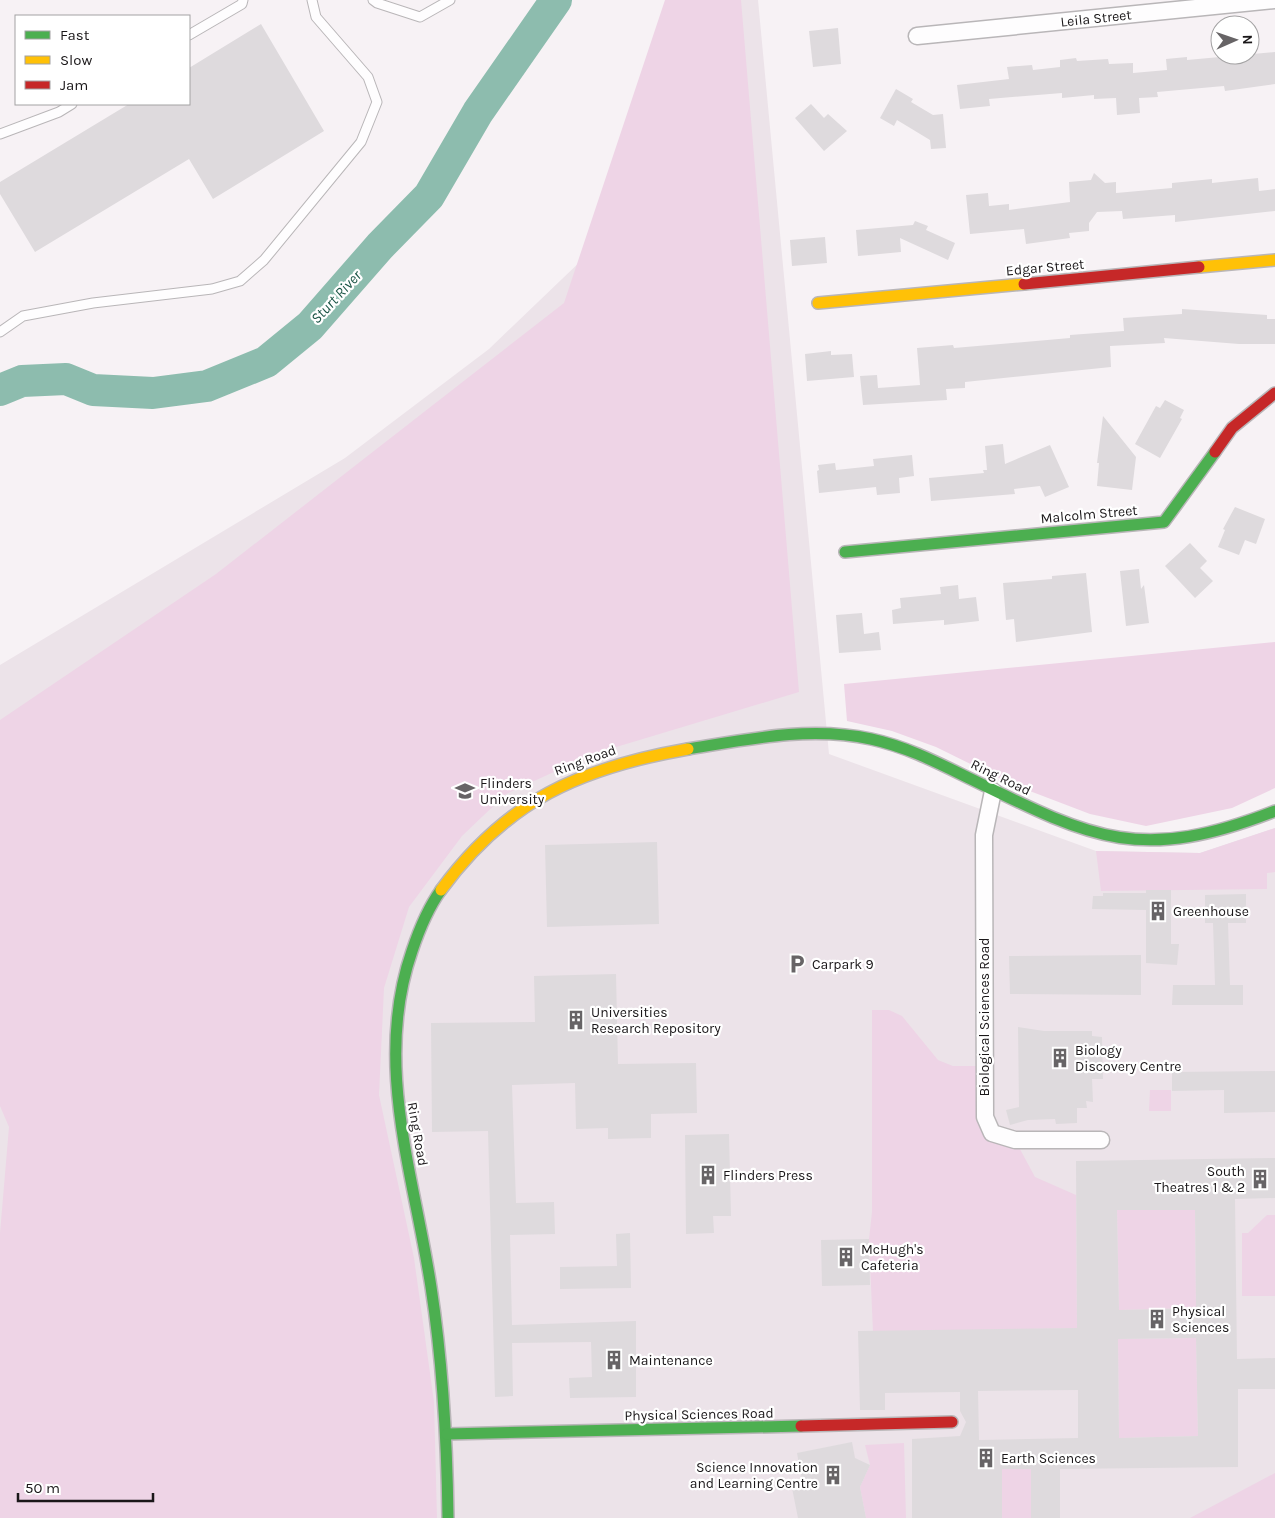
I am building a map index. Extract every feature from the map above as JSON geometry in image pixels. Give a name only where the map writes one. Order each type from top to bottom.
[{"type":"street","name":"Leila Street","points":[[917,36],[1275,0]]},
{"type":"street","name":"Edgar Street","points":[[818,303],[1275,260]]},
{"type":"street","name":"Malcolm Street","points":[[845,552],[1164,522],[1232,428],[1275,393]]},
{"type":"street","name":"Ring Road","points":[[448,1518],[447,1434],[437,1325],[396,1096],[394,1040],[399,993],[414,942],[440,891],[460,862],[512,813],[573,779],[625,761],[775,735],[842,734],[871,738],[921,754],[993,791],[1056,820],[1094,834],[1140,841],[1173,839],[1206,833],[1275,811]]},
{"type":"street","name":"Biological Sciences Road","points":[[993,791],[984,835],[985,1117],[992,1133],[1015,1140],[1101,1140]]},
{"type":"street","name":"Physical Sciences Road","points":[[447,1434],[952,1422]]},
{"type":"lane","points":[[190,34],[242,4],[243,0]]},
{"type":"lane","points":[[0,332],[23,316],[93,303],[212,289],[240,281],[264,260],[362,142],[377,102],[368,78],[316,17],[312,0]]},
{"type":"lane","points":[[373,0],[377,4],[420,16],[450,0]]},
{"type":"lane","points":[[0,134],[59,112],[70,105]]},
{"type":"shaded area","points":[[665,0],[741,0],[799,692],[593,754],[506,794],[462,836],[409,907],[384,988],[379,1095],[414,1258],[434,1402],[437,1518],[0,1518],[0,1233],[9,1127],[0,1106],[0,720],[216,574],[564,303]]},
{"type":"shaded area","name":"Flinders University","points":[[672,0],[758,0],[829,754],[1096,851],[1200,853],[1275,828],[1275,1518],[0,1518],[0,665],[345,458],[489,349],[586,256]]},
{"type":"shaded area","points":[[1275,642],[1275,788],[1232,808],[1146,826],[1090,814],[1009,783],[936,747],[892,731],[847,721],[844,684]]},
{"type":"shaded area","points":[[1275,828],[1275,872],[1267,873],[1267,889],[1101,891],[1096,851],[1200,853]]},
{"type":"shaded area","points":[[872,1010],[889,1010],[902,1016],[938,1060],[953,1066],[984,1066],[985,1117],[1015,1140],[1035,1177],[1076,1195],[1077,1328],[873,1332],[869,1239],[872,1212]]},
{"type":"shaded area","points":[[1150,1090],[1171,1090],[1171,1111],[1149,1111]]},
{"type":"shaded area","points":[[1117,1210],[1195,1210],[1196,1308],[1119,1310]]},
{"type":"shaded area","points":[[1267,1215],[1275,1215],[1275,1296],[1242,1296],[1242,1233],[1248,1233]]},
{"type":"shaded area","points":[[1196,1338],[1198,1436],[1119,1438],[1118,1339]]},
{"type":"shaded area","points":[[904,1443],[906,1518],[866,1518],[860,1487],[870,1465],[865,1445]]},
{"type":"shaded area","points":[[1002,1469],[1031,1469],[1031,1518],[1002,1518]]},
{"type":"shaded area","points":[[1275,1473],[1275,1518],[1190,1518]]},
{"type":"building","points":[[261,24],[324,131],[213,199],[189,159],[35,252],[0,194],[0,182],[127,105],[190,105],[190,67]]},
{"type":"building","points":[[838,28],[841,64],[813,67],[809,31]]},
{"type":"building","points":[[1275,52],[1275,84],[1225,91],[1224,86],[1157,92],[1158,97],[1139,98],[1140,113],[1117,115],[1116,98],[1094,99],[1094,95],[1062,98],[1062,93],[989,99],[990,106],[960,109],[957,85],[1009,79],[1007,67],[1032,65],[1033,70],[1060,67],[1060,60],[1076,58],[1077,61],[1108,59],[1109,64],[1133,63],[1133,73],[1167,70],[1166,59],[1187,57],[1187,60],[1210,58],[1210,65],[1260,65],[1260,53]]},
{"type":"building","points":[[896,89],[913,99],[911,102],[933,115],[943,114],[946,148],[931,149],[930,140],[897,120],[894,126],[880,118]]},
{"type":"building","points":[[811,104],[824,118],[828,114],[847,131],[824,151],[795,118]]},
{"type":"building","points":[[1094,173],[1105,183],[1116,182],[1116,193],[1172,188],[1172,183],[1212,179],[1212,183],[1258,178],[1259,191],[1275,189],[1275,211],[1175,222],[1175,215],[1123,219],[1122,211],[1097,212],[1089,223],[1089,231],[1069,233],[1070,238],[1026,244],[1024,229],[970,234],[966,195],[988,193],[989,206],[1009,204],[1009,210],[1070,202],[1069,182],[1091,180]]},
{"type":"building","points":[[915,221],[928,226],[926,230],[955,243],[948,260],[900,238],[901,252],[858,256],[856,230],[913,225]]},
{"type":"building","points":[[825,237],[827,263],[792,266],[790,240]]},
{"type":"building","points":[[1182,309],[1267,315],[1267,319],[1275,319],[1275,344],[1239,344],[1164,338],[1165,343],[1110,346],[1111,367],[965,382],[965,388],[946,389],[947,400],[863,405],[860,376],[877,375],[878,388],[920,385],[917,348],[953,345],[954,348],[1070,338],[1070,335],[1124,331],[1123,318],[1182,314]]},
{"type":"building","points":[[831,351],[831,355],[852,354],[854,377],[807,381],[805,354]]},
{"type":"building","points":[[1165,400],[1184,410],[1180,418],[1182,419],[1160,458],[1135,444],[1156,406],[1160,408]]},
{"type":"building","points":[[1103,416],[1136,457],[1132,490],[1097,486],[1099,463],[1097,463]]},
{"type":"building","points":[[1003,444],[1005,464],[1050,445],[1069,487],[1045,497],[1040,486],[1014,489],[1015,494],[931,501],[929,478],[984,473],[983,470],[987,470],[985,446]]},
{"type":"building","points":[[912,455],[914,476],[899,478],[900,493],[877,495],[876,487],[819,493],[818,465],[835,463],[836,470],[874,466],[873,459]]},
{"type":"building","points":[[1235,507],[1265,519],[1256,544],[1245,540],[1239,555],[1218,547],[1225,530],[1223,529]]},
{"type":"building","points":[[1190,543],[1207,561],[1200,568],[1213,581],[1195,598],[1165,566]]},
{"type":"building","points":[[1139,569],[1141,589],[1144,585],[1149,623],[1126,626],[1120,571]]},
{"type":"building","points":[[1086,573],[1092,632],[1016,642],[1014,619],[1006,620],[1003,583],[1052,579],[1052,576]]},
{"type":"building","points":[[958,585],[959,599],[976,597],[979,621],[944,625],[944,620],[893,624],[892,610],[901,608],[900,598],[941,594],[940,587]]},
{"type":"building","points":[[862,613],[864,634],[879,632],[881,650],[839,653],[836,615]]},
{"type":"building","points":[[657,842],[659,924],[547,927],[545,845]]},
{"type":"building","points":[[1146,890],[1171,890],[1171,944],[1179,944],[1177,965],[1146,963],[1146,910],[1092,909],[1093,896],[1103,896],[1103,893],[1146,893]]},
{"type":"building","points":[[1246,894],[1246,923],[1228,923],[1230,985],[1243,985],[1243,1005],[1172,1005],[1173,985],[1215,985],[1213,923],[1205,923],[1205,895]]},
{"type":"building","points":[[1141,955],[1141,995],[1010,994],[1009,956]]},
{"type":"building","points":[[616,974],[618,1064],[696,1063],[697,1113],[651,1114],[651,1138],[608,1139],[608,1128],[576,1129],[575,1083],[512,1085],[516,1203],[554,1202],[555,1234],[510,1235],[512,1325],[636,1321],[636,1397],[570,1398],[569,1378],[592,1377],[591,1342],[512,1343],[513,1396],[495,1397],[488,1131],[432,1132],[431,1023],[535,1022],[534,976]]},
{"type":"building","name":"Biology Discovery Centre","points":[[1018,1027],[1044,1031],[1092,1031],[1092,1036],[1102,1037],[1103,1079],[1092,1079],[1093,1102],[1086,1101],[1087,1108],[1077,1108],[1077,1123],[1056,1124],[1055,1119],[1028,1120],[1010,1125],[1006,1110],[1019,1107]]},
{"type":"building","points":[[1275,1071],[1275,1112],[1224,1113],[1224,1090],[1172,1091],[1172,1072]]},
{"type":"building","name":"Flinders Press","points":[[729,1134],[731,1216],[713,1216],[714,1233],[686,1234],[685,1135]]},
{"type":"building","name":"Physical Sciences","points":[[1275,1158],[1275,1198],[1235,1199],[1237,1359],[1275,1358],[1275,1389],[1238,1389],[1238,1467],[1060,1469],[1060,1518],[1031,1518],[1031,1469],[1002,1469],[1002,1518],[912,1518],[912,1439],[960,1436],[966,1422],[960,1411],[960,1392],[885,1393],[885,1410],[860,1410],[858,1331],[1077,1328],[1076,1161]],"holes":[[[1117,1210],[1195,1210],[1196,1308],[1119,1310]],[[1196,1338],[1198,1436],[1119,1438],[1118,1339]],[[1078,1390],[1078,1438],[979,1440],[978,1391]]]},
{"type":"building","points":[[630,1233],[631,1288],[560,1289],[560,1267],[617,1266],[616,1234]]},
{"type":"building","name":"McHugh's Cafeteria","points":[[869,1239],[870,1285],[822,1286],[821,1240]]},
{"type":"building","name":"Science Innovation and Learning Centre","points":[[852,1442],[855,1458],[870,1465],[860,1487],[866,1518],[798,1518],[792,1488],[803,1485],[797,1453]]},
{"type":"waterway","name":"Sturt River","points":[[0,390],[22,381],[66,379],[93,390],[153,393],[207,386],[266,362],[310,326],[380,246],[429,196],[478,112],[556,0]]},
{"type":"traffic: fast","points":[[845,552],[1164,522],[1215,452]]},
{"type":"traffic: fast","points":[[688,749],[780,735],[848,735],[871,739],[924,756],[1053,817],[1087,830],[1120,838],[1153,840],[1189,837],[1229,827],[1275,811]]},
{"type":"traffic: fast","points":[[441,890],[428,912],[418,935],[401,993],[396,1035],[396,1077],[400,1119],[424,1245],[439,1345],[447,1460],[448,1518]]},
{"type":"traffic: fast","points":[[447,1434],[801,1426]]},
{"type":"traffic: slow","points":[[1199,267],[1275,260]]},
{"type":"traffic: slow","points":[[818,303],[1024,284]]},
{"type":"traffic: slow","points":[[441,890],[466,859],[492,833],[520,811],[549,793],[580,778],[613,766],[688,749]]},
{"type":"traffic: jam","points":[[1024,284],[1199,267]]},
{"type":"traffic: jam","points":[[1215,452],[1232,428],[1275,393]]},
{"type":"traffic: jam","points":[[801,1426],[952,1422]]},
{"type":"place","name":"Flinders University","points":[[465,791]]},
{"type":"place","name":"Greenhouse","points":[[1158,911]]},
{"type":"place","name":"Carpark 9","points":[[797,964]]},
{"type":"place","name":"Universities Research Repository","points":[[576,1020]]},
{"type":"place","name":"Biology Discovery Centre","points":[[1060,1058]]},
{"type":"place","name":"Flinders Press","points":[[708,1175]]},
{"type":"place","name":"South Theatres 1 & 2","points":[[1260,1179]]},
{"type":"place","name":"McHugh's Cafeteria","points":[[846,1257]]},
{"type":"place","name":"Physical Sciences","points":[[1157,1319]]},
{"type":"place","name":"Maintenance","points":[[614,1360]]},
{"type":"place","name":"Earth Sciences","points":[[986,1458]]},
{"type":"place","name":"Science Innovation and Learning Centre","points":[[833,1475]]}]
